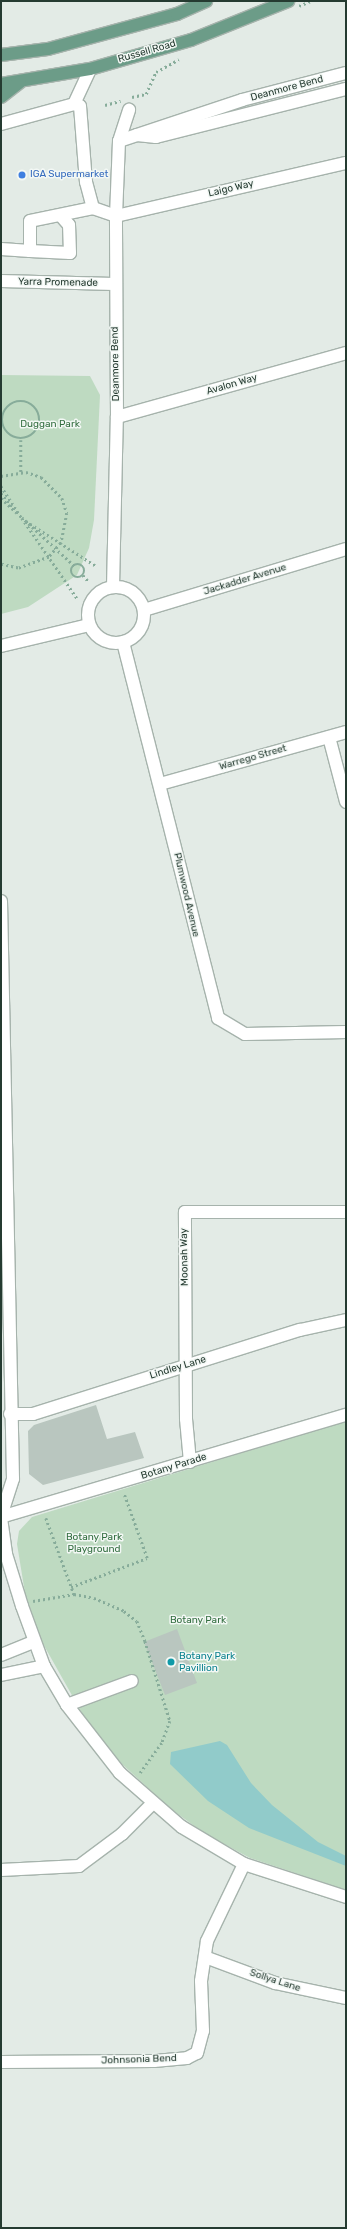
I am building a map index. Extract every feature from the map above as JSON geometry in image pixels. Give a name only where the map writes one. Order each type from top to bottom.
[{"type":"main road","points":[[1,55],[48,49],[177,14],[206,1]]},
{"type":"main road","name":"Russell Road","points":[[1,84],[90,69],[191,40],[290,5]]},
{"type":"main road","points":[[1,97],[23,81]]},
{"type":"street","points":[[74,104],[90,69]]},
{"type":"street","name":"Deanmore Bend","points":[[119,141],[242,100],[346,73]]},
{"type":"street","name":"Deanmore Bend","points":[[137,135],[156,137],[346,89]]},
{"type":"street","points":[[1,124],[74,104],[80,106],[86,182],[93,208]]},
{"type":"street","name":"Deanmore Bend","points":[[113,587],[118,418],[114,284],[116,216],[119,141],[129,110]]},
{"type":"street","name":"Laigo Way","points":[[116,216],[346,163]]},
{"type":"street","points":[[30,251],[30,222],[62,217],[93,208],[116,216]]},
{"type":"street","points":[[1,249],[70,253],[69,225],[62,217]]},
{"type":"street","name":"Yarra Promenade","points":[[1,281],[114,284]]},
{"type":"street","name":"Avalon Way","points":[[118,418],[346,353]]},
{"type":"street","name":"Jackadder Avenue","points":[[144,610],[346,549]]},
{"type":"street","points":[[113,587],[133,593],[144,610],[139,630],[123,642],[107,642],[89,625],[92,600],[97,594],[113,587]]},
{"type":"street","points":[[1,646],[89,625]]},
{"type":"street","name":"Plumwood Avenue","points":[[123,642],[218,1018],[245,1034],[346,1032]]},
{"type":"street","name":"Warrego Street","points":[[160,784],[346,732]]},
{"type":"street","points":[[329,737],[346,802]]},
{"type":"street","points":[[1,901],[4,1225],[13,1479],[1,1518],[6,1554],[34,1642],[44,1666],[67,1705],[120,1773],[152,1804],[244,1864],[346,1897]]},
{"type":"street","name":"Moonah Way","points":[[190,1462],[186,1419],[185,1212],[346,1212]]},
{"type":"street","name":"Lindley Lane","points":[[10,1414],[33,1414],[300,1330],[346,1320]]},
{"type":"street","name":"Botany Parade","points":[[1,1518],[346,1415]]},
{"type":"street","points":[[1,1655],[34,1642]]},
{"type":"street","points":[[1,1675],[44,1666]]},
{"type":"street","points":[[67,1705],[132,1681]]},
{"type":"street","points":[[1,1870],[79,1866],[122,1834],[152,1804]]},
{"type":"street","name":"Johnsonia Bend","points":[[1,2062],[154,2061],[187,2058],[197,2053],[203,2032],[201,1981],[207,1941],[244,1864]]},
{"type":"street","name":"Sollya Lane","points":[[205,1957],[275,1983],[346,1998]]},
{"type":"path","points":[[290,5],[311,1]]},
{"type":"path","points":[[105,105],[146,94],[156,72],[181,58]]},
{"type":"path","points":[[22,401],[34,406],[40,424],[34,435],[21,440],[5,432],[2,420],[10,404],[22,401]]},
{"type":"path","points":[[21,440],[21,472]]},
{"type":"path","points":[[1,476],[21,472],[41,477],[62,498],[66,528],[61,543],[49,557],[18,568],[1,564]]},
{"type":"path","points":[[1,486],[77,598]]},
{"type":"path","points":[[1,493],[22,518],[96,566]]},
{"type":"path","points":[[1,498],[55,551],[74,566],[84,567],[83,575]]},
{"type":"path","points":[[74,566],[74,576],[83,575]]},
{"type":"path","points":[[83,575],[90,582]]},
{"type":"path","points":[[71,1587],[147,1558],[123,1492]]},
{"type":"path","points":[[45,1515],[74,1594]]},
{"type":"path","points":[[30,1602],[74,1594],[106,1602],[138,1621],[153,1662],[150,1663],[170,1721],[162,1743],[138,1777]]},
{"type":"green space","name":"Duggan Park","points":[[1,375],[90,376],[100,395],[94,520],[89,548],[77,575],[28,607],[1,614]]},
{"type":"green space","name":"Botany Park","points":[[346,1421],[346,1890],[250,1858],[204,1833],[171,1809],[122,1764],[87,1722],[42,1642],[25,1593],[17,1544],[19,1531],[32,1517]]},
{"type":"water","points":[[220,1741],[227,1745],[251,1783],[272,1805],[318,1842],[346,1856],[346,1866],[249,1828],[208,1801],[170,1764],[171,1752]]},
{"type":"building","points":[[96,1405],[107,1439],[135,1432],[144,1458],[43,1485],[29,1474],[28,1431],[34,1425]]},
{"type":"building","name":"Botany Park Pavillion","points":[[177,1629],[197,1683],[165,1695],[144,1642]]},
{"type":"place","name":"IGA Supermarket","points":[[22,175]]},
{"type":"place","name":"Botany Park Pavillion","points":[[171,1662]]},
{"type":"park label","name":"Botany Park Playground","points":[[94,1542]]}]
